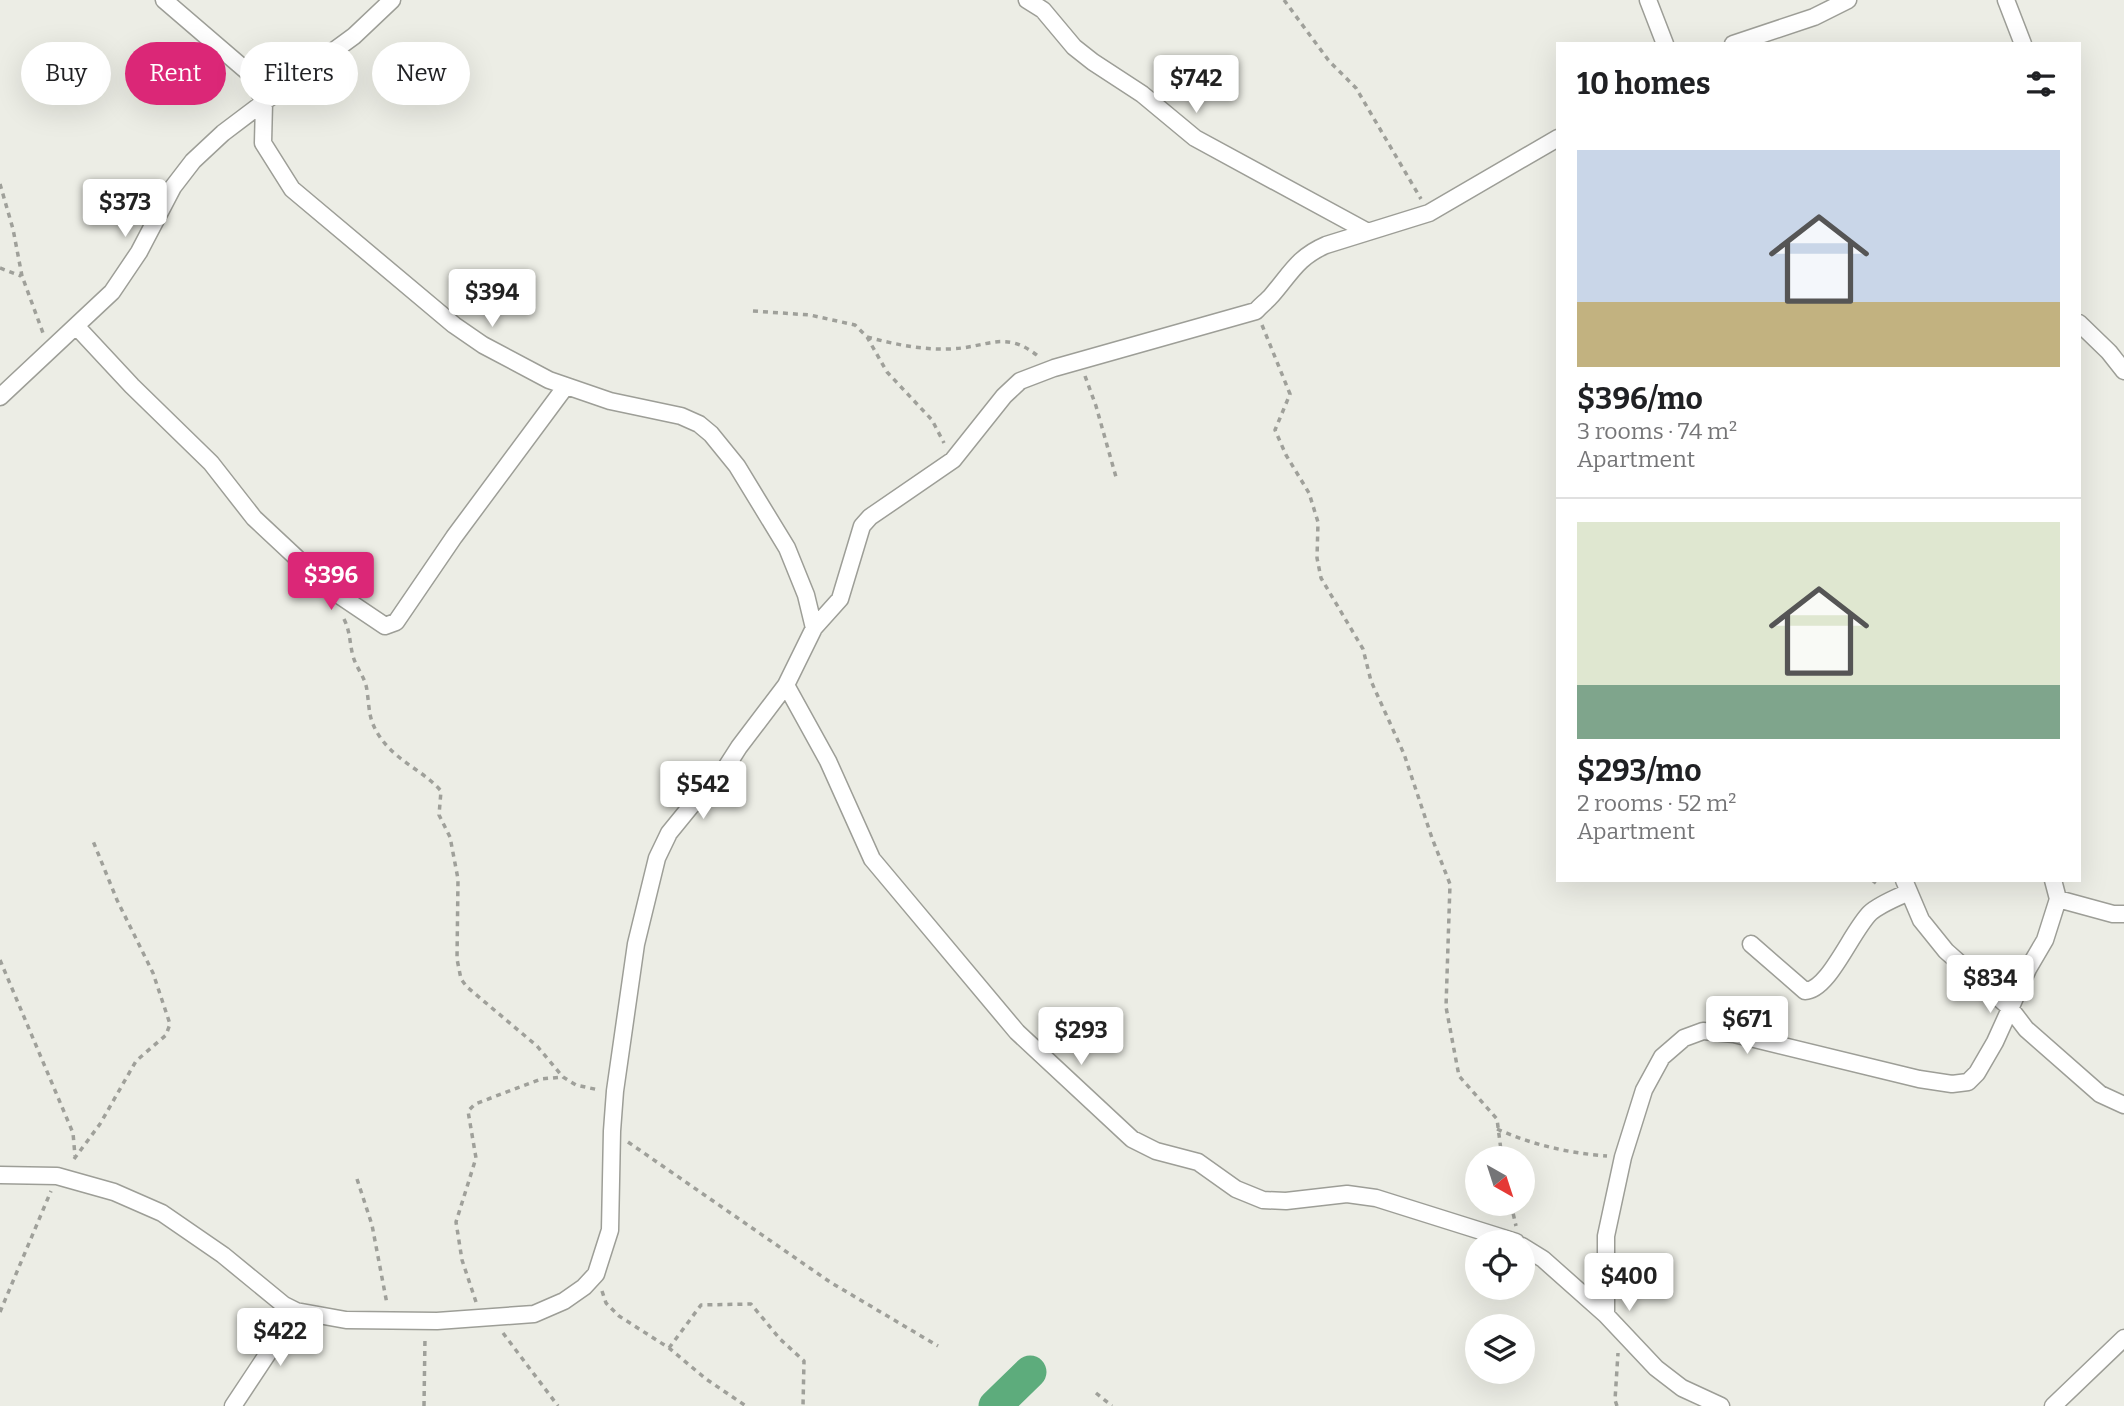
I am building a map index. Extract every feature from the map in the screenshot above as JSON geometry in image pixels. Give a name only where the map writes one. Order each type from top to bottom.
[{"type":"street","points":[[164,0],[240,65]]},
{"type":"street","points":[[346,42],[392,0]]},
{"type":"street","points":[[1027,0],[1043,10],[1074,47],[1142,94],[1195,138],[1367,232]]},
{"type":"street","points":[[1648,0],[1664,42]]},
{"type":"street","points":[[1739,42],[1814,17],[1848,0]]},
{"type":"street","points":[[2006,0],[2022,42]]},
{"type":"street","points":[[0,397],[112,292],[139,252],[181,174],[223,133],[260,105]]},
{"type":"street","points":[[264,105],[263,143],[292,189],[454,325],[529,371],[610,401],[681,416],[699,424],[711,434],[737,466],[787,548],[806,596],[814,628]]},
{"type":"street","points":[[0,1175],[63,1178],[114,1192],[162,1213],[223,1255],[284,1305],[296,1311],[346,1320],[425,1321],[534,1314],[564,1301],[591,1282],[610,1230],[616,1082],[636,944],[657,858],[669,833],[691,806],[716,783],[739,747],[786,685],[814,628],[840,599],[862,526],[870,517],[953,460],[1004,396],[1020,381],[1054,368],[1256,310],[1270,298],[1294,266],[1311,252],[1429,213],[1556,139]]},
{"type":"street","points":[[2081,325],[2124,371]]},
{"type":"street","points":[[76,327],[211,463],[254,518],[330,589],[385,626],[396,622],[454,537],[566,386]]},
{"type":"street","points":[[786,685],[828,761],[872,859],[1017,1032],[1132,1139],[1156,1152],[1198,1162],[1236,1189],[1263,1200],[1286,1201],[1347,1194],[1376,1198],[1478,1230]]},
{"type":"street","points":[[1606,1315],[1606,1236],[1623,1157],[1644,1090],[1662,1058],[1684,1038],[1703,1031],[1734,1034],[1898,1074],[1952,1084],[1968,1082],[1977,1073],[1995,1042],[2028,969],[2045,940],[2059,899],[2054,882]]},
{"type":"street","points":[[1751,944],[1805,991],[1811,991],[1829,977],[1857,928],[1873,911],[1906,886],[1921,920],[1946,951],[2010,1009],[2026,1029],[2100,1094],[2124,1105]]},
{"type":"street","points":[[2059,899],[2113,914],[2124,914]]},
{"type":"street","points":[[1535,1254],[1606,1315],[1665,1375],[1682,1388],[1721,1406]]},
{"type":"street","points":[[233,1406],[296,1311]]},
{"type":"street","points":[[2053,1406],[2124,1338]]},
{"type":"path","points":[[1284,0],[1329,61],[1356,88],[1429,213]]},
{"type":"path","points":[[0,184],[13,229],[22,276],[50,352]]},
{"type":"path","points":[[0,268],[22,276]]},
{"type":"path","points":[[1256,310],[1290,394],[1275,430],[1312,502],[1318,522],[1317,558],[1321,578],[1363,649],[1371,681],[1404,754],[1450,884],[1446,1007],[1459,1076],[1497,1119],[1500,1146]]},
{"type":"path","points":[[753,311],[850,323],[867,337],[887,372],[932,420],[953,460]]},
{"type":"path","points":[[867,337],[902,346],[949,349],[1011,341],[1027,347],[1054,368]]},
{"type":"path","points":[[1079,361],[1096,406],[1116,477]]},
{"type":"path","points":[[330,589],[351,634],[353,657],[367,691],[370,719],[379,736],[393,755],[441,792],[439,815],[450,837],[458,878],[456,932],[461,979],[537,1046],[563,1077],[576,1086],[601,1090],[616,1082]]},
{"type":"path","points":[[0,1312],[63,1178],[100,1124],[136,1061],[166,1035],[170,1024],[153,973],[117,900],[93,841]]},
{"type":"path","points":[[0,960],[73,1133],[75,1159]]},
{"type":"path","points":[[558,1406],[486,1318],[462,1260],[456,1222],[476,1158],[468,1111],[475,1104],[541,1079],[563,1077]]},
{"type":"path","points":[[1497,1129],[1547,1148],[1623,1157]]},
{"type":"path","points":[[612,1131],[830,1282],[937,1346]]},
{"type":"path","points":[[357,1178],[372,1226],[389,1320]]},
{"type":"path","points":[[596,1274],[606,1303],[619,1316],[669,1348],[706,1379],[746,1406]]},
{"type":"path","points":[[669,1348],[701,1305],[751,1304],[780,1339],[804,1362],[803,1406]]},
{"type":"path","points":[[424,1406],[425,1321]]},
{"type":"path","points":[[1616,1406],[1619,1344]]},
{"type":"path","points":[[1096,1393],[1112,1406]]},
{"type":"waterway","points":[[995,1406],[1030,1372]]}]
